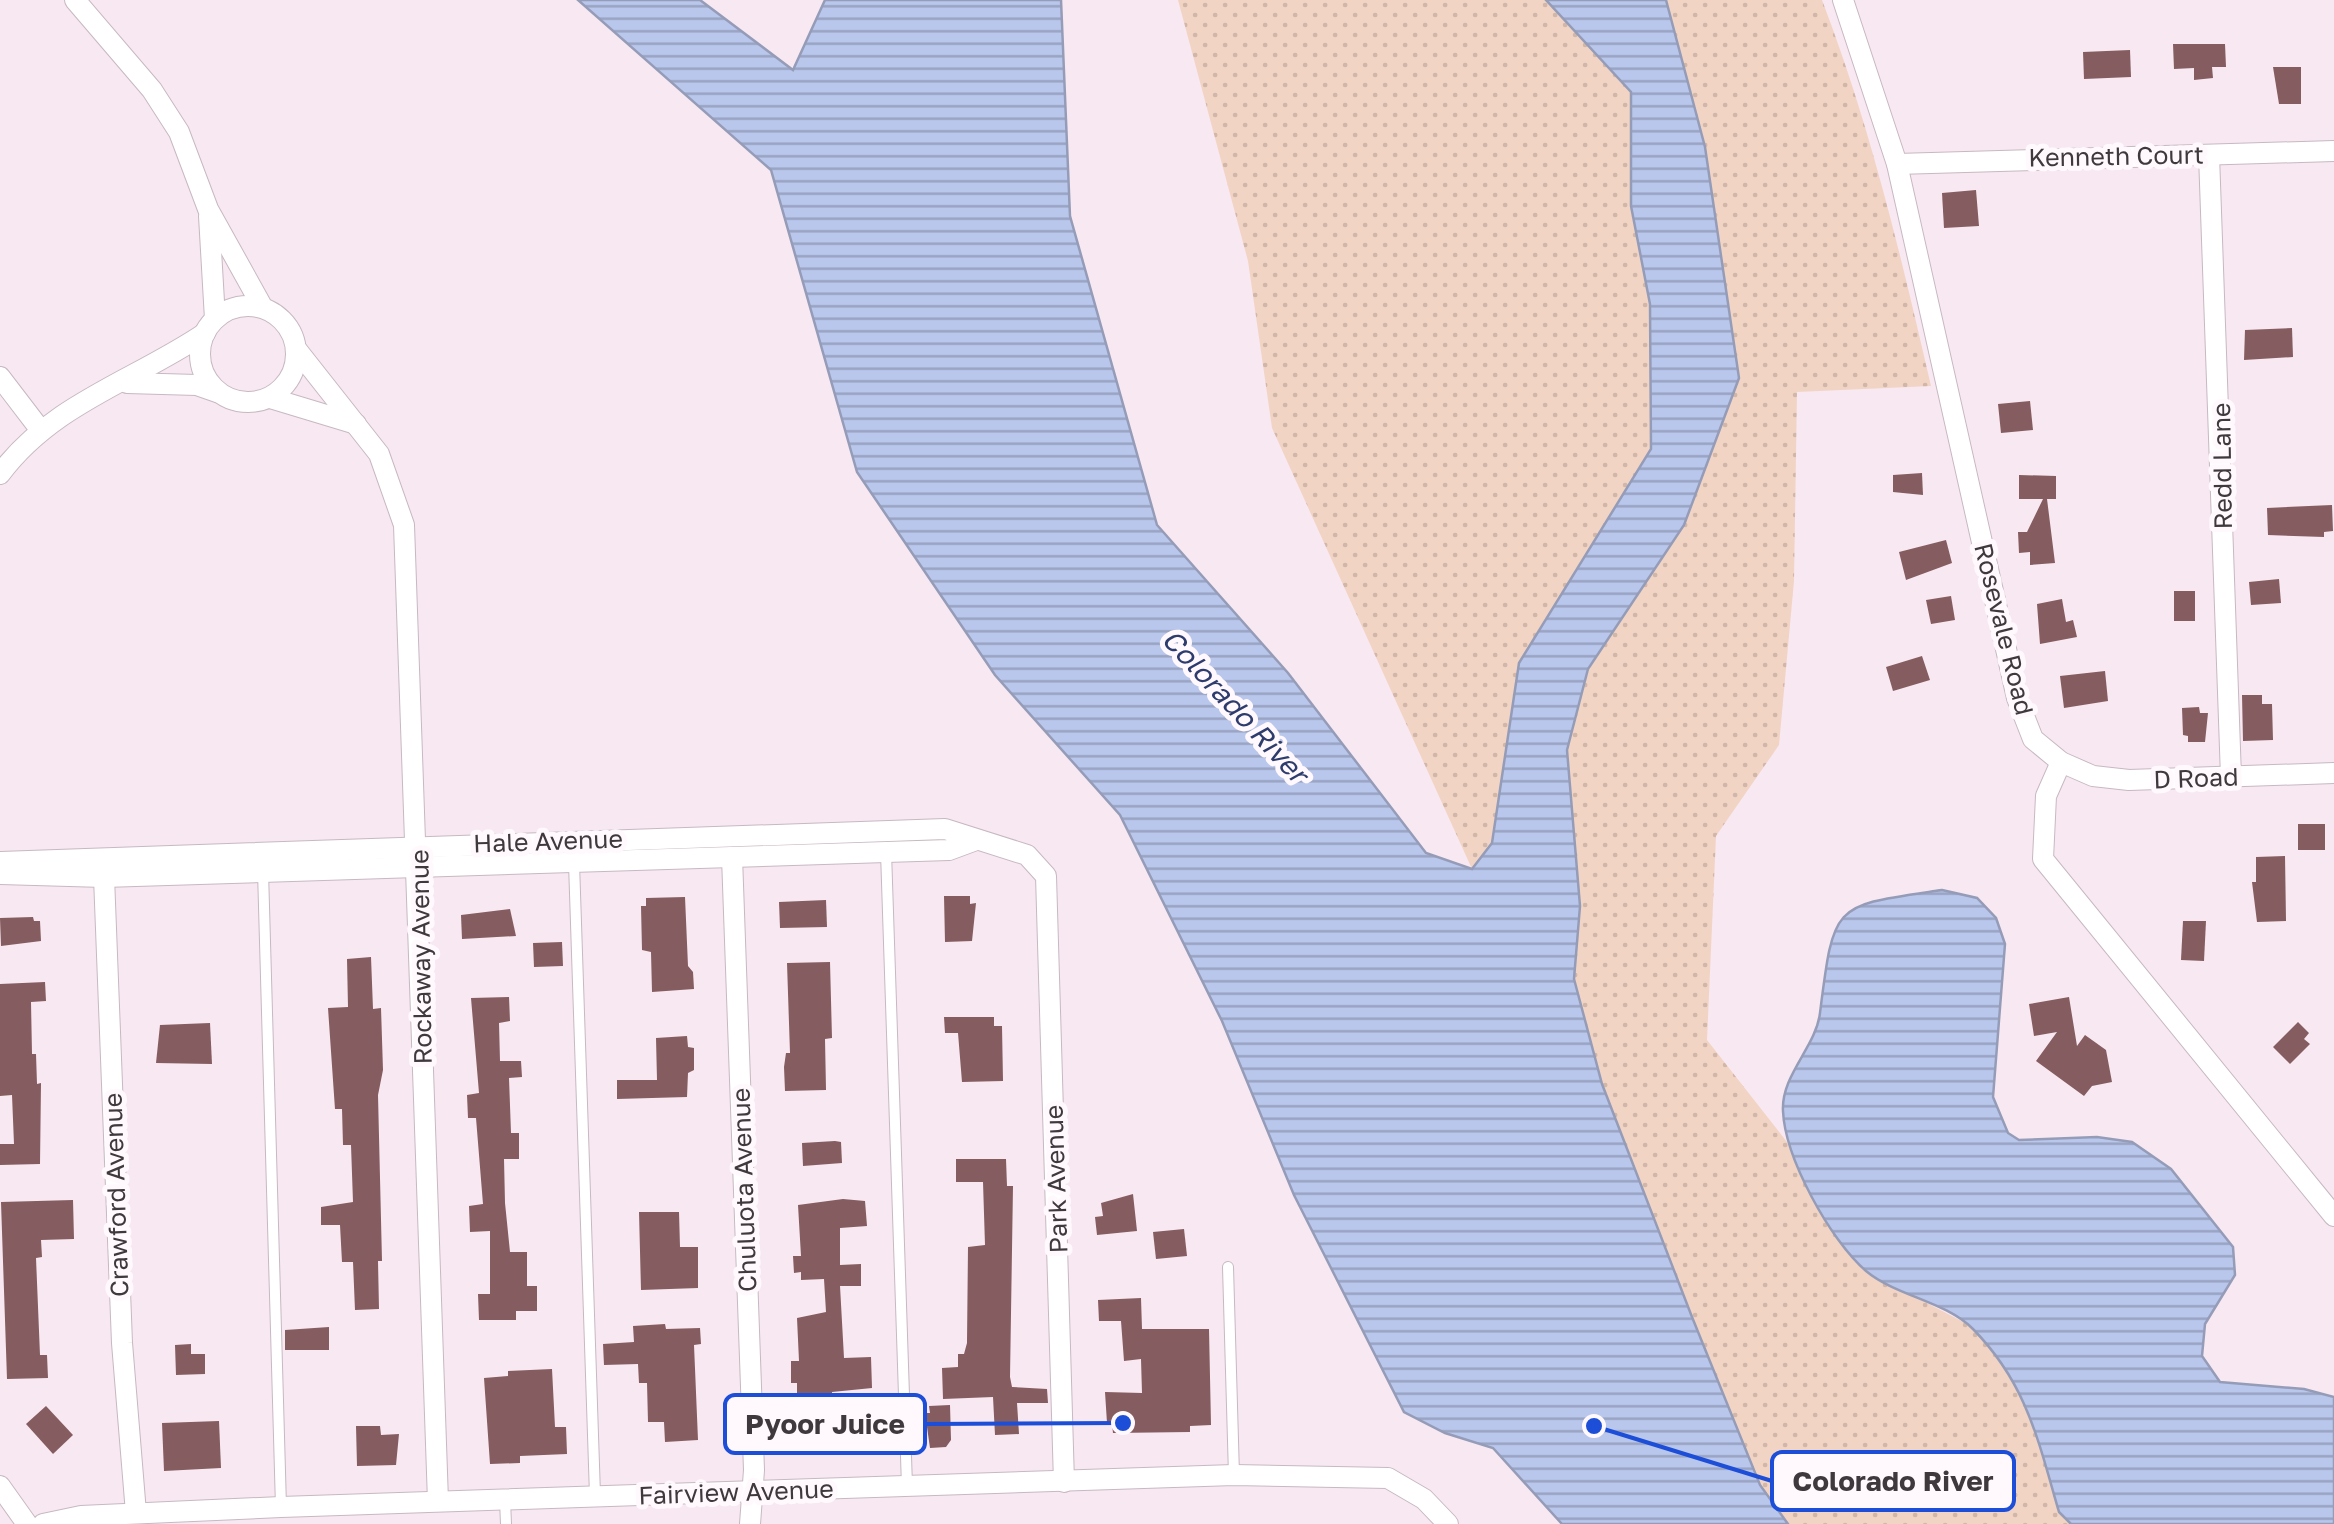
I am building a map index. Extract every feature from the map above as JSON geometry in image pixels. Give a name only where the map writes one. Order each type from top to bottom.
[{"type":"street","points":[[75,0],[152,90],[179,132],[208,209],[263,308]]},
{"type":"street","name":"Rosevale Road","points":[[1843,0],[1897,164],[2016,698],[2033,738],[2061,762]]},
{"type":"street","name":"Kenneth Court","points":[[1897,164],[2054,156],[2334,151]]},
{"type":"street","name":"Redd Lane","points":[[2209,155],[2231,778]]},
{"type":"street","points":[[208,209],[210,326],[201,366],[221,394]]},
{"type":"street","points":[[0,474],[39,428],[96,392],[120,384],[229,310],[263,308],[280,317],[292,332],[297,350],[295,370],[285,386],[270,398],[254,403],[198,385],[120,384]]},
{"type":"street","name":"Rockaway Avenue","points":[[297,350],[379,454],[404,525],[438,1501]]},
{"type":"street","points":[[0,376],[39,428]]},
{"type":"street","points":[[270,398],[358,425]]},
{"type":"street","points":[[2061,762],[2046,796],[2043,859],[2334,1216]]},
{"type":"street","name":"D Road","points":[[2061,762],[2093,776],[2129,780],[2334,774]]},
{"type":"street","name":"Hale Avenue","points":[[0,862],[418,855],[945,829],[1027,855],[1046,876]]},
{"type":"street","name":"Hale Avenue","points":[[0,874],[104,877],[263,871],[418,855],[574,861],[949,850],[976,840]]},
{"type":"street","name":"Chuluota Avenue","points":[[732,857],[750,1524]]},
{"type":"street","name":"Park Avenue","points":[[1046,876],[1064,1482]]},
{"type":"street","name":"Crawford Avenue","points":[[104,877],[122,1343],[136,1513]]},
{"type":"street","name":"Fairview Avenue","points":[[43,1524],[81,1516],[281,1507],[1234,1476],[1388,1478],[1424,1499],[1448,1524]]},
{"type":"street","points":[[0,1486],[26,1524]]},
{"type":"lane","points":[[886,852],[906,1487]]},
{"type":"lane","points":[[574,861],[595,1496]]},
{"type":"lane","points":[[263,871],[281,1507]]},
{"type":"lane","points":[[1228,1266],[1234,1476]]},
{"type":"lane","points":[[505,1499],[506,1524]]},
{"type":"shaded area","points":[[1178,0],[1546,0],[1631,92],[1631,206],[1650,304],[1651,449],[1519,663],[1492,843],[1472,869],[1272,428],[1248,261]]},
{"type":"shaded area","points":[[1666,0],[1822,0],[1870,143],[1931,386],[1797,392],[1794,581],[1779,745],[1716,836],[1707,1040],[1787,1142],[1826,1223],[1866,1271],[1969,1325],[2001,1360],[2027,1401],[2059,1512],[2071,1524],[1788,1524],[1760,1486],[1692,1317],[1602,1084],[1574,979],[1580,906],[1567,750],[1589,669],[1684,525],[1739,378],[1705,147]]},
{"type":"water","points":[[578,0],[700,0],[793,70],[825,0],[1061,0],[1070,216],[1157,525],[1288,673],[1426,853],[1472,869],[1492,843],[1519,663],[1651,449],[1650,304],[1631,206],[1631,92],[1546,0],[1666,0],[1705,147],[1739,378],[1684,525],[1588,669],[1567,750],[1580,906],[1574,979],[1602,1084],[1692,1317],[1760,1485],[1788,1524],[1562,1524],[1493,1448],[1445,1433],[1404,1412],[1294,1195],[1222,1021],[1120,815],[995,675],[857,472],[771,170]]},
{"type":"water","points":[[1942,890],[1977,898],[1996,918],[2005,944],[1993,1097],[2008,1133],[2019,1140],[2097,1137],[2132,1142],[2171,1169],[2233,1247],[2235,1275],[2205,1324],[2202,1356],[2220,1382],[2304,1389],[2334,1397],[2334,1524],[2071,1524],[2059,1512],[2037,1437],[2018,1392],[1991,1350],[1962,1319],[1891,1287],[1866,1271],[1824,1219],[1792,1151],[1783,1111],[1787,1085],[1817,1025],[1836,929],[1845,915],[1859,906]]},
{"type":"building","points":[[2173,44],[2225,44],[2226,67],[2212,67],[2213,78],[2194,80],[2194,68],[2174,69]]},
{"type":"building","points":[[2130,50],[2131,77],[2084,79],[2083,52]]},
{"type":"building","points":[[2273,67],[2301,67],[2301,104],[2279,104]]},
{"type":"building","points":[[1976,190],[1979,226],[1944,228],[1942,193]]},
{"type":"building","points":[[2292,328],[2293,357],[2244,360],[2245,330]]},
{"type":"building","points":[[2030,401],[2033,430],[2001,433],[1998,404]]},
{"type":"building","points":[[1922,473],[1923,495],[1893,492],[1893,475]]},
{"type":"building","points":[[2019,475],[2056,476],[2056,499],[2047,499],[2055,563],[2030,565],[2030,552],[2019,553],[2018,532],[2027,532],[2043,499],[2019,499]]},
{"type":"building","points":[[2332,505],[2333,531],[2324,532],[2324,537],[2268,535],[2267,508]]},
{"type":"building","points":[[1946,540],[1952,563],[1906,580],[1899,552]]},
{"type":"building","points":[[2279,579],[2281,603],[2251,605],[2249,582]]},
{"type":"building","points":[[2174,591],[2195,591],[2195,621],[2174,621]]},
{"type":"building","points":[[1951,596],[1955,620],[1931,624],[1926,600]]},
{"type":"building","points":[[2062,599],[2066,622],[2073,620],[2077,637],[2040,644],[2037,604]]},
{"type":"building","points":[[1922,656],[1930,680],[1893,691],[1886,667]]},
{"type":"building","points":[[2105,671],[2108,701],[2064,708],[2060,676]]},
{"type":"building","points":[[2242,695],[2262,695],[2262,704],[2272,704],[2273,740],[2243,741]]},
{"type":"building","points":[[2199,707],[2200,713],[2208,713],[2205,742],[2188,742],[2188,736],[2183,735],[2182,708]]},
{"type":"building","points":[[2298,824],[2325,824],[2325,850],[2298,850]]},
{"type":"building","points":[[2285,856],[2286,921],[2257,922],[2252,882],[2256,882],[2256,857]]},
{"type":"building","points":[[944,896],[970,896],[970,904],[976,903],[972,941],[945,942]]},
{"type":"building","points":[[685,897],[688,966],[693,972],[694,989],[652,992],[651,952],[642,950],[641,906],[646,906],[646,898]]},
{"type":"building","points":[[826,900],[827,927],[780,928],[779,902]]},
{"type":"building","points":[[510,909],[516,936],[462,939],[461,915]]},
{"type":"building","points":[[33,917],[40,921],[41,941],[1,946],[0,918]]},
{"type":"building","points":[[2183,921],[2206,921],[2204,961],[2181,960]]},
{"type":"building","points":[[562,942],[563,966],[534,967],[533,943]]},
{"type":"building","points":[[371,957],[373,1009],[381,1008],[383,1070],[378,1095],[382,1261],[378,1261],[379,1309],[355,1310],[353,1262],[342,1262],[340,1225],[321,1225],[321,1207],[353,1202],[351,1145],[343,1145],[342,1109],[335,1109],[328,1008],[348,1007],[347,959]]},
{"type":"building","points":[[830,962],[832,1038],[825,1039],[826,1090],[785,1091],[784,1067],[786,1053],[790,1053],[787,963]]},
{"type":"building","points":[[45,982],[46,1001],[31,1002],[32,1054],[36,1054],[37,1084],[41,1083],[40,1164],[0,1165],[0,1144],[14,1144],[12,1095],[0,1096],[0,984]]},
{"type":"building","points":[[509,997],[510,1021],[499,1023],[500,1061],[521,1061],[522,1077],[509,1078],[511,1133],[519,1133],[519,1159],[504,1159],[505,1203],[510,1252],[527,1252],[527,1286],[537,1286],[537,1311],[516,1311],[516,1320],[479,1320],[478,1294],[490,1294],[490,1231],[470,1232],[469,1206],[483,1204],[476,1118],[468,1118],[467,1095],[479,1093],[471,998]]},
{"type":"building","points":[[2069,997],[2077,1046],[2085,1035],[2106,1050],[2112,1082],[2092,1086],[2084,1096],[2036,1061],[2057,1032],[2034,1036],[2029,1004]]},
{"type":"building","points":[[944,1017],[994,1017],[994,1026],[1002,1026],[1003,1081],[962,1082],[958,1033],[945,1033]]},
{"type":"building","points":[[2298,1022],[2309,1033],[2304,1039],[2310,1044],[2290,1064],[2273,1047]]},
{"type":"building","points":[[210,1023],[212,1064],[156,1063],[160,1025]]},
{"type":"building","points":[[687,1036],[688,1047],[694,1048],[694,1070],[688,1073],[687,1097],[617,1099],[617,1080],[657,1080],[656,1038]]},
{"type":"building","points":[[841,1142],[842,1163],[803,1166],[802,1143]]},
{"type":"building","points":[[956,1159],[1006,1159],[1007,1186],[1013,1186],[1010,1377],[1012,1387],[1047,1389],[1048,1403],[1017,1403],[1019,1434],[995,1435],[993,1397],[943,1399],[942,1368],[958,1367],[958,1354],[964,1354],[967,1343],[968,1247],[985,1245],[983,1182],[956,1182]]},
{"type":"building","points":[[1133,1194],[1137,1231],[1097,1235],[1095,1217],[1103,1216],[1101,1203]]},
{"type":"building","points":[[843,1199],[865,1201],[867,1226],[840,1228],[840,1265],[861,1264],[861,1286],[840,1286],[844,1358],[871,1357],[872,1388],[832,1392],[831,1452],[806,1453],[805,1393],[797,1394],[797,1383],[791,1383],[791,1361],[799,1361],[797,1318],[826,1312],[824,1279],[801,1280],[801,1272],[794,1273],[793,1256],[801,1256],[798,1205]]},
{"type":"building","points":[[73,1200],[74,1239],[41,1240],[42,1257],[36,1258],[40,1355],[47,1355],[48,1378],[7,1379],[1,1202]]},
{"type":"building","points":[[639,1212],[679,1212],[680,1247],[698,1247],[698,1288],[641,1290]]},
{"type":"building","points":[[1184,1229],[1187,1256],[1156,1259],[1153,1232]]},
{"type":"building","points":[[1141,1298],[1142,1329],[1209,1329],[1211,1425],[1190,1426],[1190,1432],[1113,1433],[1112,1424],[1107,1423],[1105,1392],[1142,1393],[1141,1359],[1124,1361],[1121,1321],[1099,1321],[1098,1300]]},
{"type":"building","points":[[665,1324],[666,1329],[700,1328],[701,1344],[694,1345],[698,1440],[665,1442],[664,1422],[648,1422],[647,1383],[639,1383],[638,1364],[604,1365],[603,1344],[634,1342],[633,1326]]},
{"type":"building","points":[[329,1327],[329,1350],[285,1350],[285,1330]]},
{"type":"building","points":[[191,1344],[191,1354],[205,1354],[205,1374],[176,1375],[175,1345]]},
{"type":"building","points":[[552,1369],[555,1427],[566,1427],[567,1454],[520,1456],[520,1463],[490,1464],[484,1378],[508,1376],[508,1371]]},
{"type":"building","points":[[950,1405],[951,1440],[946,1447],[930,1448],[925,1413],[930,1413],[929,1406]]},
{"type":"building","points":[[46,1406],[73,1435],[53,1454],[26,1424]]},
{"type":"building","points":[[219,1421],[221,1468],[164,1471],[162,1423]]},
{"type":"building","points":[[356,1426],[380,1426],[381,1435],[399,1434],[396,1465],[357,1466]]},
{"type":"place","name":"Pyoor Juice","points":[[1123,1423]]},
{"type":"place","name":"Colorado River","points":[[1594,1426]]}]
